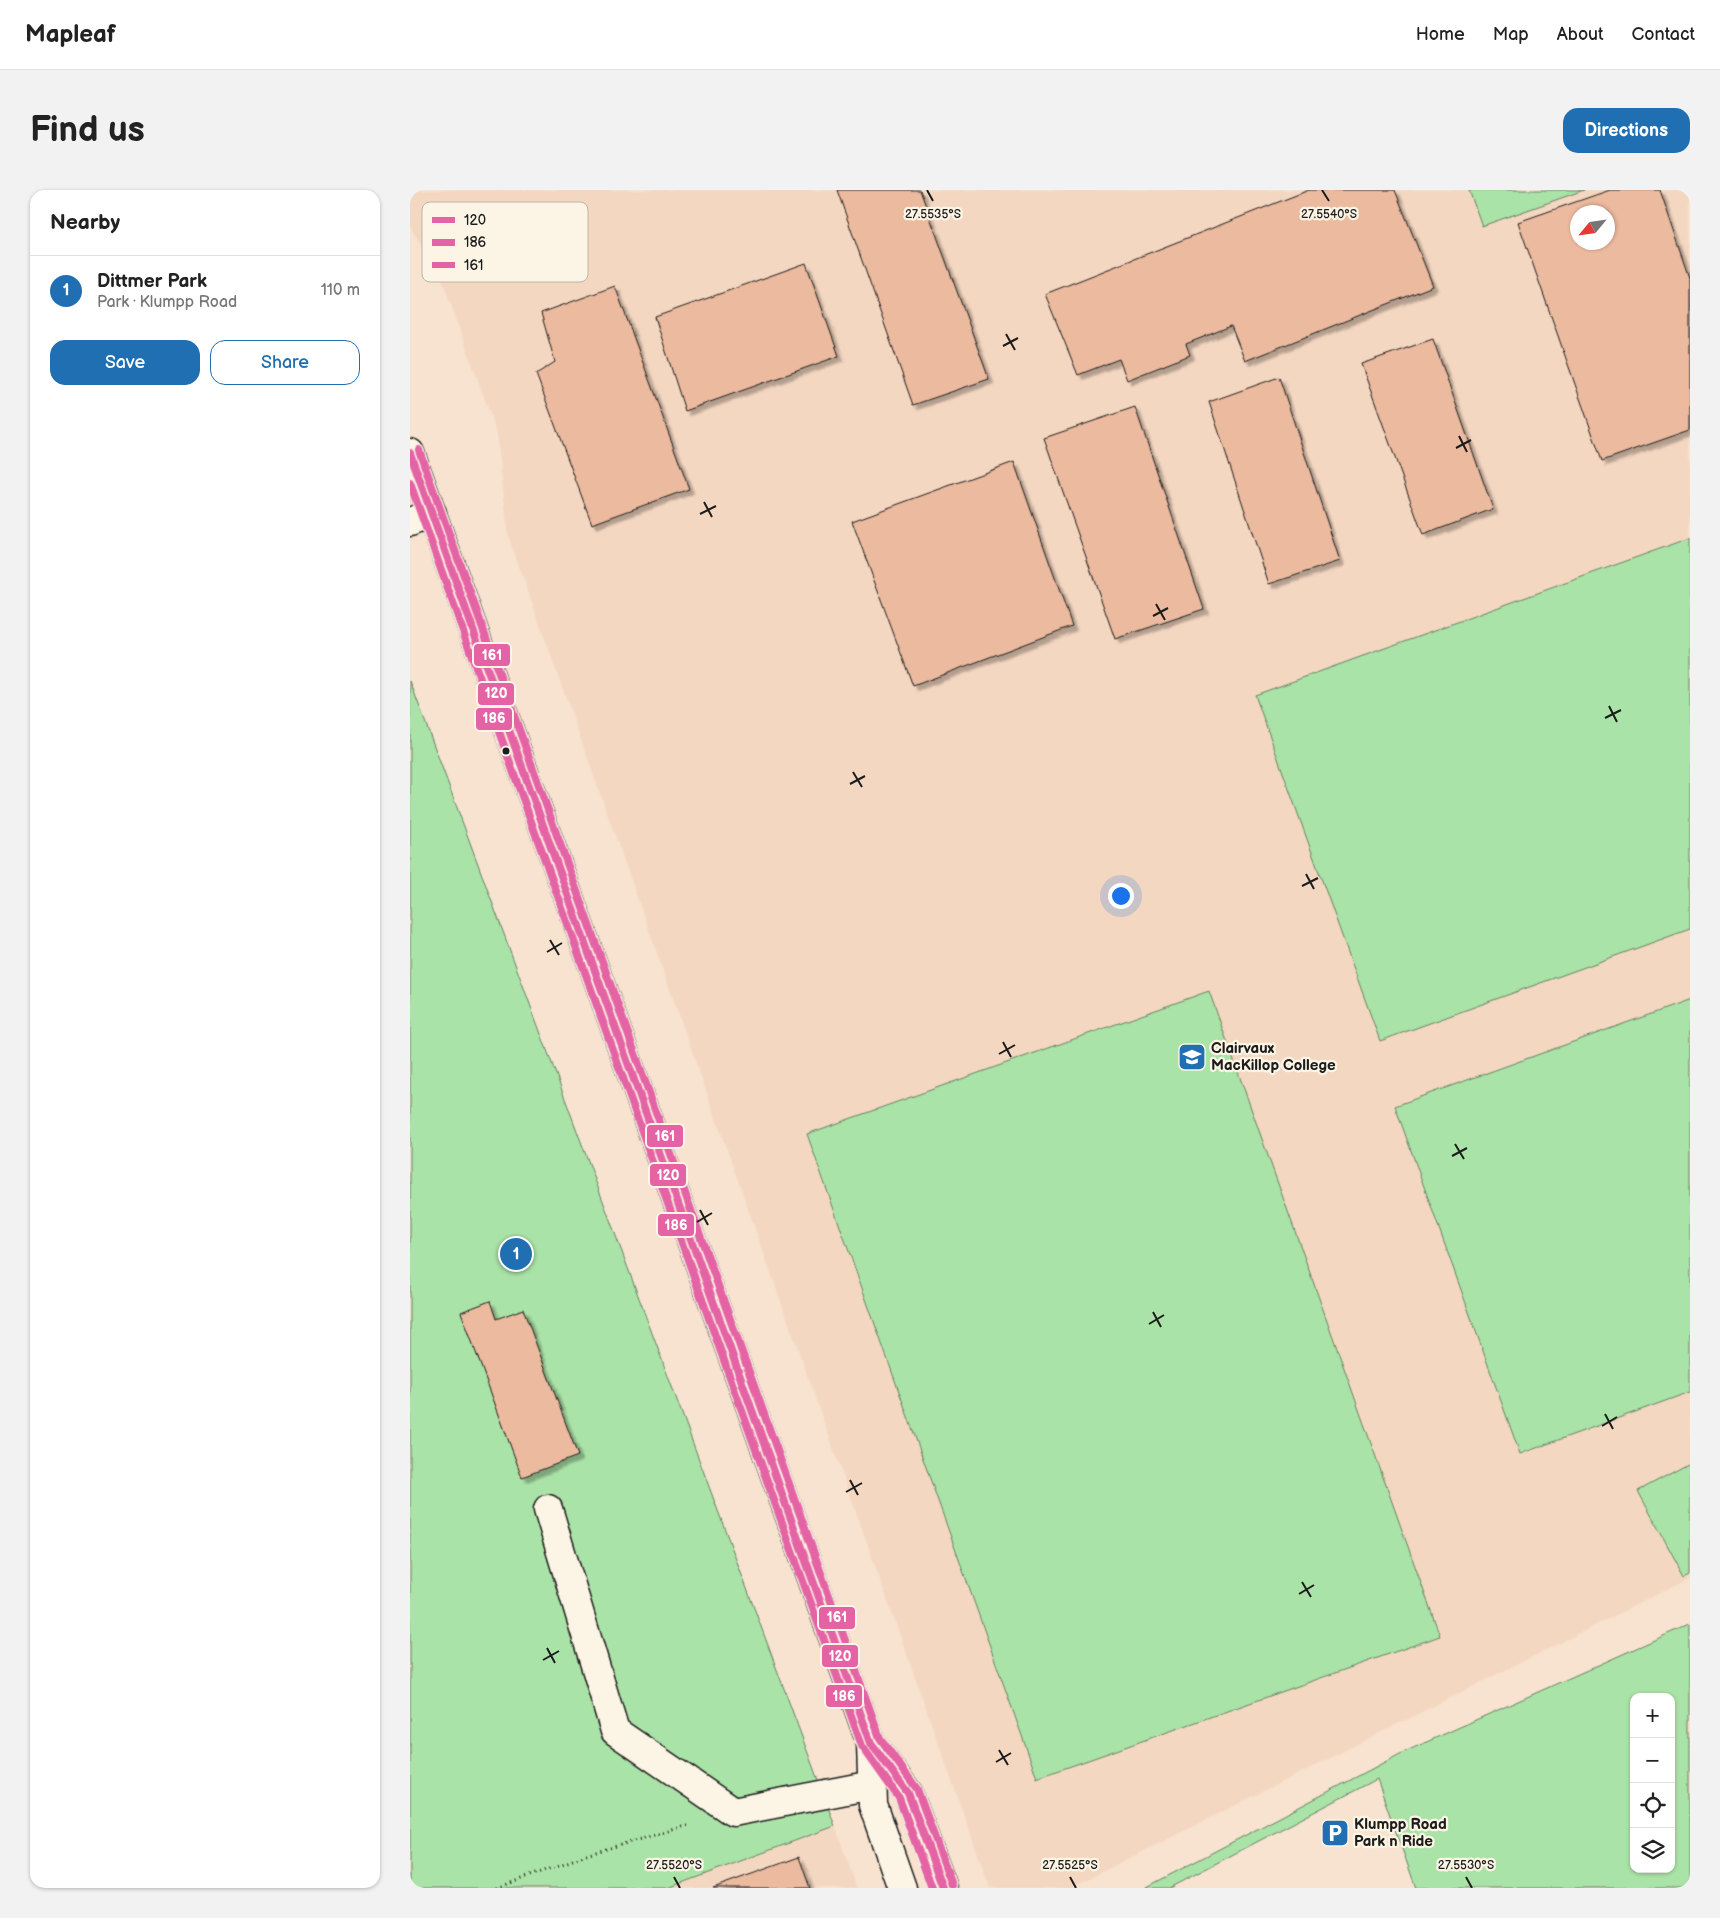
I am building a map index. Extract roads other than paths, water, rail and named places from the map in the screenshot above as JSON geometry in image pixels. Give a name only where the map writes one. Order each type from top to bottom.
[{"type":"main road","points":[[410,453],[421,518],[871,1743],[908,1793],[943,1888]]},
{"type":"main road","points":[[548,1509],[615,1731],[733,1812],[872,1785]]},
{"type":"main road","points":[[871,1743],[872,1805],[902,1888]]},
{"type":"place","name":"Clairvaux MacKillop College","points":[[1192,1057]]},
{"type":"place","name":"Dittmer Park","points":[[516,1254]]},
{"type":"place","name":"Klumpp Road Park n Ride","points":[[1335,1833]]}]
